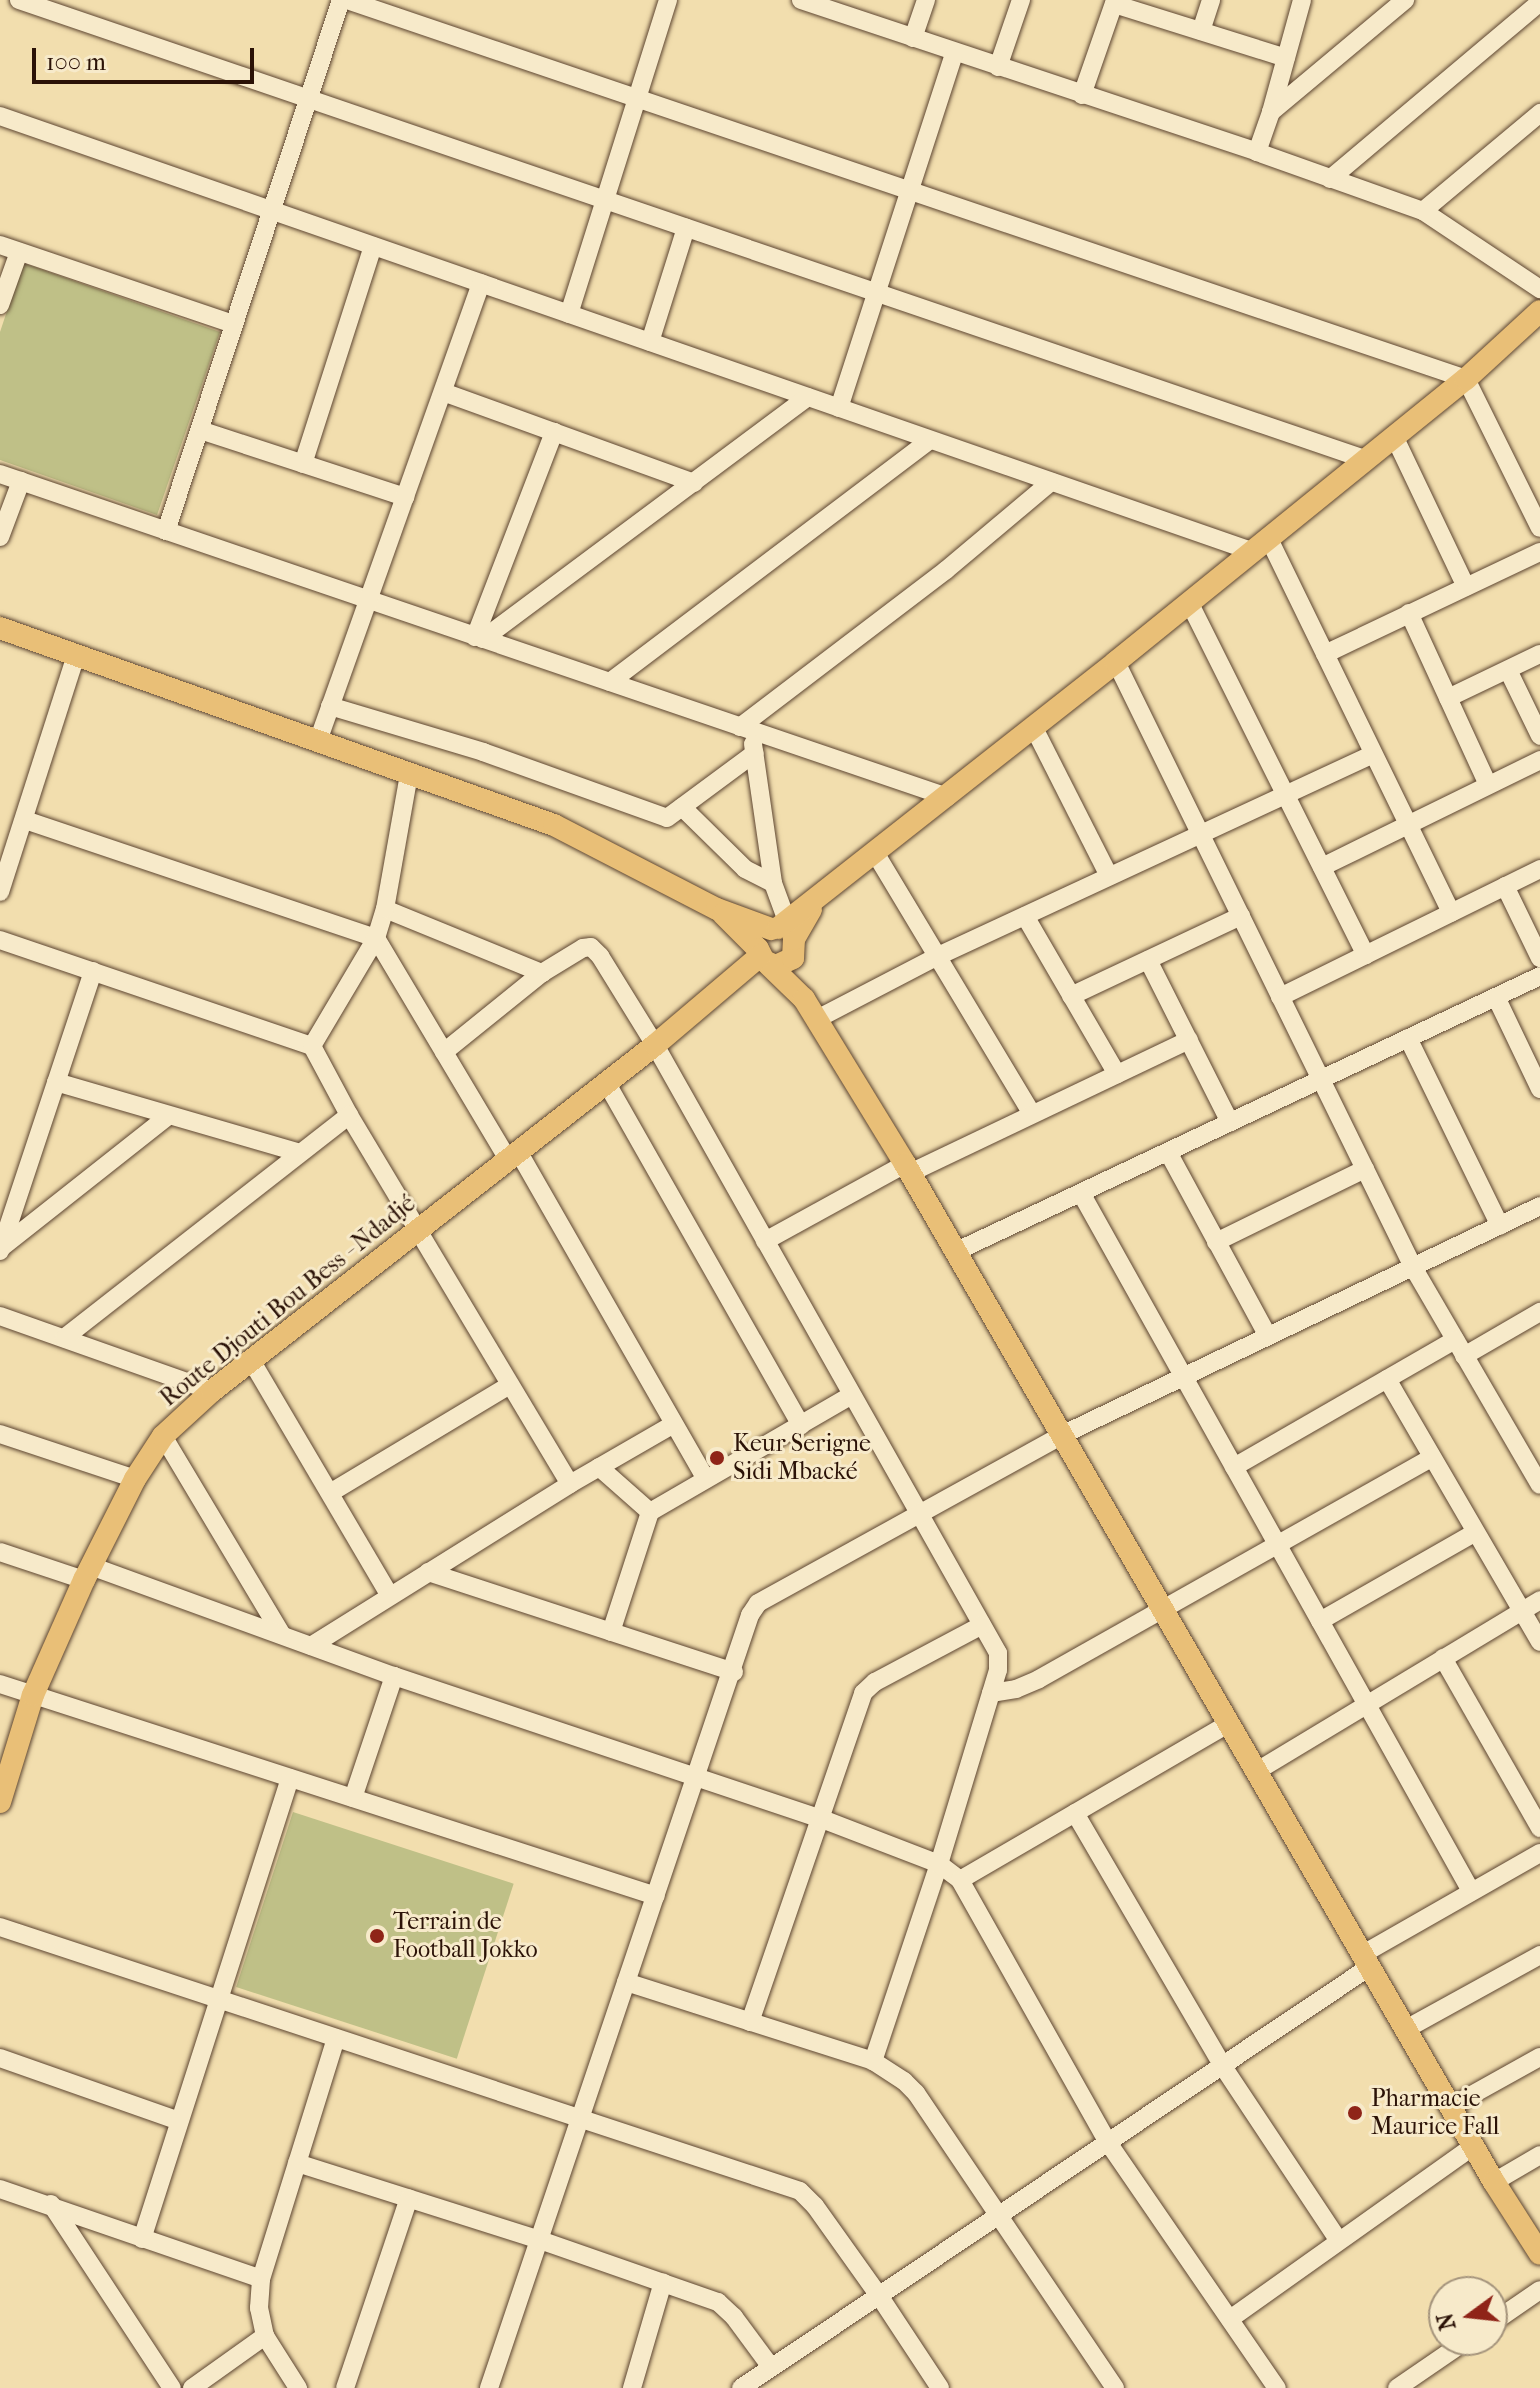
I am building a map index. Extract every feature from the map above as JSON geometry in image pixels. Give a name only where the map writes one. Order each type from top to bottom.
[{"type":"main road","points":[[762,957],[782,965],[784,935],[824,892],[1034,728],[1466,379],[1540,311]]},
{"type":"main road","points":[[0,628],[554,825],[717,909],[784,935]]},
{"type":"main road","points":[[717,909],[804,999],[817,1019],[957,1251],[1450,2107],[1540,2254]]},
{"type":"main road","points":[[762,957],[761,937],[784,935]]},
{"type":"main road","points":[[784,935],[804,999]]},
{"type":"main road","name":"Route Djouti Bou Bess - Ndadjé","points":[[0,1802],[33,1695],[87,1573],[135,1479],[163,1436],[212,1391],[655,1045],[762,957]]},
{"type":"street","points":[[19,0],[1364,459]]},
{"type":"street","points":[[166,531],[344,0],[1466,379],[1540,528]]},
{"type":"street","points":[[569,314],[668,0]]},
{"type":"street","points":[[913,38],[926,0]]},
{"type":"street","points":[[998,67],[1021,0]]},
{"type":"street","points":[[1201,31],[1211,0]]},
{"type":"street","points":[[1257,152],[1302,0]]},
{"type":"street","points":[[1271,112],[1405,0]]},
{"type":"street","points":[[808,1],[1423,211],[1540,289]]},
{"type":"street","points":[[1082,95],[1114,2],[1286,58]]},
{"type":"street","points":[[1330,179],[1537,4]]},
{"type":"street","points":[[839,408],[955,52]]},
{"type":"street","points":[[1423,211],[1540,113]]},
{"type":"street","points":[[0,116],[1051,482],[1259,544],[1325,654],[1451,913]]},
{"type":"street","points":[[650,342],[686,228]]},
{"type":"street","points":[[0,245],[234,324]]},
{"type":"street","points":[[303,464],[373,246]]},
{"type":"street","points":[[0,305],[19,252]]},
{"type":"street","points":[[318,741],[481,283]]},
{"type":"street","points":[[443,392],[694,483]]},
{"type":"street","points":[[479,638],[808,397]]},
{"type":"street","points":[[200,430],[405,497]]},
{"type":"street","points":[[479,638],[554,432]]},
{"type":"street","points":[[1394,436],[1466,587]]},
{"type":"street","points":[[610,682],[930,440]]},
{"type":"street","points":[[0,474],[947,797]]},
{"type":"street","points":[[0,537],[21,481]]},
{"type":"street","points":[[746,729],[1051,482]]},
{"type":"street","points":[[1325,654],[1540,552]]},
{"type":"street","points":[[1189,602],[1366,955]]},
{"type":"street","points":[[1409,613],[1488,785]]},
{"type":"street","points":[[1448,698],[1540,654]]},
{"type":"street","points":[[0,892],[76,655]]},
{"type":"street","points":[[1116,662],[1413,1267],[1540,1485]]},
{"type":"street","points":[[1508,670],[1540,736]]},
{"type":"street","points":[[330,706],[483,752],[667,818],[755,753]]},
{"type":"street","points":[[1034,728],[1109,876]]},
{"type":"street","points":[[746,729],[755,753],[773,883],[784,935]]},
{"type":"street","points":[[817,1019],[936,957],[1373,754]]},
{"type":"street","points":[[1322,867],[1540,760]]},
{"type":"street","points":[[312,1046],[376,938],[385,909],[409,774]]},
{"type":"street","points":[[682,807],[745,869],[773,883]]},
{"type":"street","points":[[25,820],[376,938],[444,1052],[513,1155],[706,1479]]},
{"type":"street","points":[[874,851],[1032,1114]]},
{"type":"street","points":[[1280,997],[1540,869]]},
{"type":"street","points":[[1505,886],[1540,958]]},
{"type":"street","points":[[385,909],[542,973]]},
{"type":"street","points":[[1025,916],[1117,1074]]},
{"type":"street","points":[[1071,996],[1241,916]]},
{"type":"street","points":[[0,940],[312,1046],[349,1115],[570,1484]]},
{"type":"street","points":[[444,1052],[542,973],[583,948],[591,947],[655,1045],[1000,1661],[939,1864],[873,2061]]},
{"type":"street","points":[[1148,960],[1230,1122]]},
{"type":"street","points":[[0,1250],[93,971]]},
{"type":"street","points":[[957,1251],[1540,976]]},
{"type":"street","points":[[1496,997],[1540,1089]]},
{"type":"street","points":[[1408,1038],[1500,1226]]},
{"type":"street","points":[[765,1241],[907,1168],[1032,1114],[1189,1040]]},
{"type":"street","points":[[56,1082],[300,1153]]},
{"type":"street","points":[[606,1082],[801,1425]]},
{"type":"street","points":[[64,1338],[349,1115]]},
{"type":"street","points":[[0,1250],[168,1116]]},
{"type":"street","points":[[1168,1152],[1268,1336]]},
{"type":"street","points":[[1216,1242],[1365,1169]]},
{"type":"street","points":[[1081,1193],[1471,1891]]},
{"type":"street","points":[[489,2388],[537,2239],[734,1672],[750,1615],[758,1603],[1064,1434],[1540,1206]]},
{"type":"street","points":[[1234,1467],[1387,1379],[1540,1312]]},
{"type":"street","points":[[0,1316],[212,1391]]},
{"type":"street","points":[[251,1360],[390,1596]]},
{"type":"street","points":[[1387,1379],[1540,1642]]},
{"type":"street","points":[[330,1493],[510,1385]]},
{"type":"street","points":[[611,1632],[650,1512],[852,1395]]},
{"type":"street","points":[[311,1646],[570,1484],[674,1424]]},
{"type":"street","points":[[0,1434],[135,1479]]},
{"type":"street","points":[[163,1436],[282,1635]]},
{"type":"street","points":[[991,1693],[1027,1686],[1432,1458]]},
{"type":"street","points":[[599,1467],[650,1512]]},
{"type":"street","points":[[1320,1621],[1474,1533]]},
{"type":"street","points":[[0,1552],[87,1573],[282,1635],[394,1676],[822,1819],[939,1864],[960,1880],[1107,2141],[1277,2388]]},
{"type":"street","points":[[428,1572],[734,1672]]},
{"type":"street","points":[[1257,1771],[1540,1600]]},
{"type":"street","points":[[750,2022],[863,1693],[875,1682],[982,1625]]},
{"type":"street","points":[[1443,1658],[1540,1828]]},
{"type":"street","points":[[353,1798],[394,1676]]},
{"type":"street","points":[[0,1684],[656,1896]]},
{"type":"street","points":[[960,1880],[1230,1723]]},
{"type":"street","points":[[142,2239],[290,1778]]},
{"type":"street","points":[[1075,1813],[1222,2065],[1339,2241]]},
{"type":"street","points":[[741,2388],[1222,2065],[1367,1960],[1471,1891],[1540,1853]]},
{"type":"street","points":[[0,1927],[800,2191],[815,2206],[880,2297],[940,2388]]},
{"type":"street","points":[[1406,2029],[1540,1955]]},
{"type":"street","points":[[626,1982],[873,2061],[904,2081],[916,2093],[1115,2388]]},
{"type":"street","points":[[298,2388],[265,2336],[259,2308],[261,2279],[336,2038]]},
{"type":"street","points":[[1450,2107],[1540,2057]]},
{"type":"street","points":[[0,2058],[179,2121]]},
{"type":"street","points":[[1230,2319],[1473,2146]]},
{"type":"street","points":[[1494,2182],[1540,2155]]},
{"type":"street","points":[[297,2163],[537,2239],[663,2282],[727,2308],[771,2367]]},
{"type":"street","points":[[0,2189],[51,2204],[261,2279]]},
{"type":"street","points":[[345,2388],[409,2198]]},
{"type":"street","points":[[51,2204],[172,2388]]},
{"type":"street","points":[[632,2388],[663,2282]]},
{"type":"street","points":[[1508,2312],[1540,2290]]},
{"type":"street","points":[[192,2388],[265,2336]]},
{"type":"street","points":[[1397,2388],[1444,2356]]},
{"type":"green space","points":[[23,263],[220,332],[157,515],[0,460],[0,332]]},
{"type":"green space","name":"Terrain de Football Jokko","points":[[293,1812],[514,1884],[457,2059],[236,1987]]},
{"type":"place","name":"Keur Serigne Sidi Mbacké","points":[[717,1458]]},
{"type":"place","name":"Terrain de Football Jokko","points":[[377,1936]]},
{"type":"place","name":"Pharmacie Maurice Fall","points":[[1355,2113]]}]
